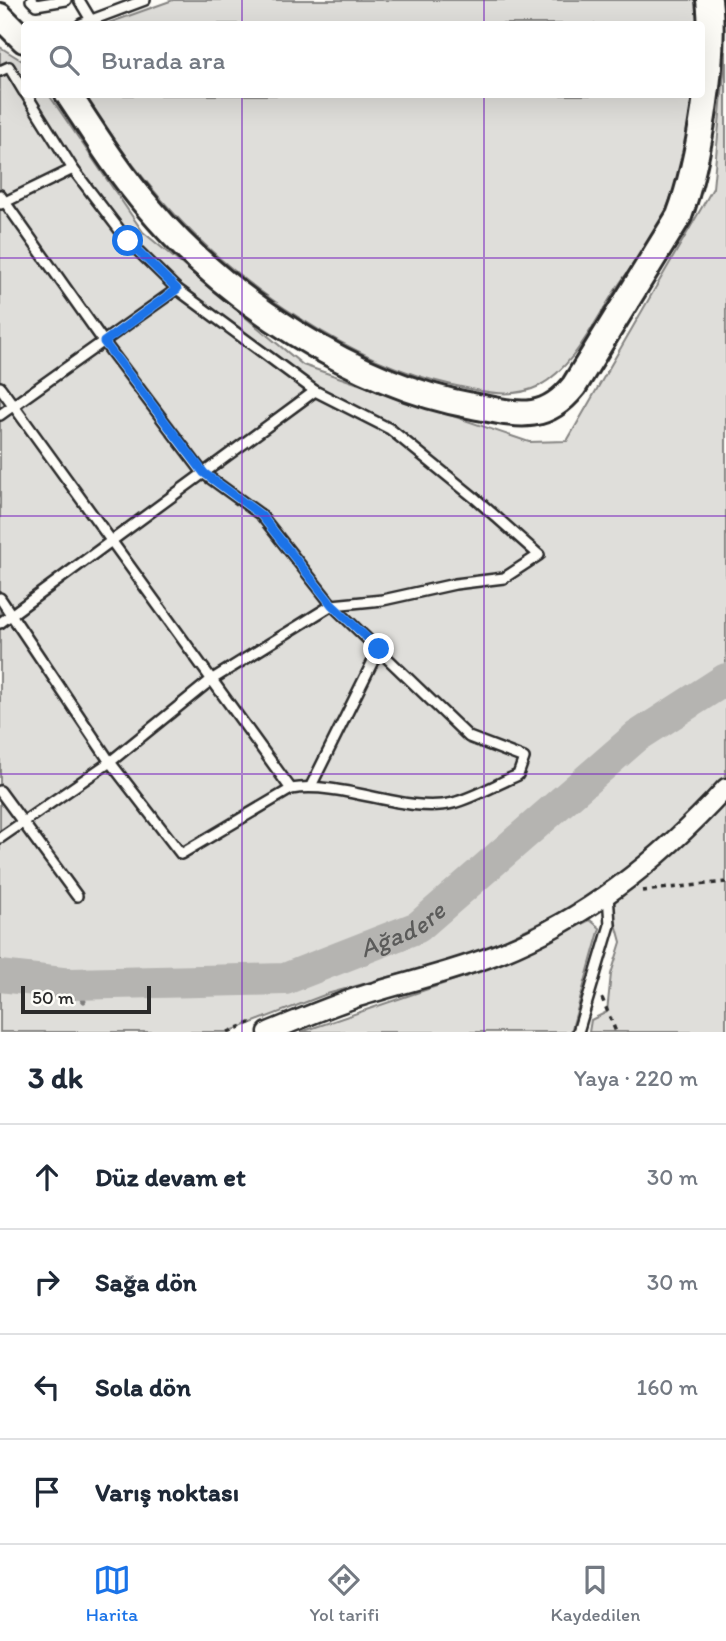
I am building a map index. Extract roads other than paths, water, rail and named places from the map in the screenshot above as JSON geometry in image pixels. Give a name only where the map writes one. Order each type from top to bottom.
[{"type":"main road","points":[[705,82],[711,29],[709,0]]},
{"type":"main road","points":[[71,98],[116,166],[174,235],[252,301],[298,334],[361,370],[419,394],[515,412],[542,412],[561,402],[574,386],[679,216],[697,152],[703,98]]},
{"type":"street","points":[[267,1025],[500,953],[550,930],[608,894],[694,823],[726,788]]},
{"type":"lane","points":[[36,2],[68,0],[81,3],[91,20],[145,0]]},
{"type":"lane","points":[[0,71],[9,67],[21,86]]},
{"type":"lane","points":[[0,838],[110,762],[211,680],[332,605],[383,600],[455,584],[504,578],[539,555],[390,429],[315,391],[177,289],[128,241],[73,169],[28,98]]},
{"type":"lane","points":[[0,598],[110,762],[181,853],[291,789],[311,786],[414,803],[451,803],[518,775],[524,758],[469,737],[332,605],[261,515],[204,473],[1,201],[73,169]]},
{"type":"lane","points":[[0,415],[177,289]]},
{"type":"lane","points":[[0,387],[291,789]]},
{"type":"lane","points":[[0,623],[315,391]]},
{"type":"lane","points":[[311,786],[379,649]]},
{"type":"lane","points":[[0,791],[77,896]]},
{"type":"lane","points":[[578,1032],[610,925],[608,894]]},
{"type":"waterway","name":"Ağadere","points":[[0,976],[71,984],[285,979],[418,927],[636,737],[726,679]]},
{"type":"waterway","points":[[71,984],[84,1001]]}]
